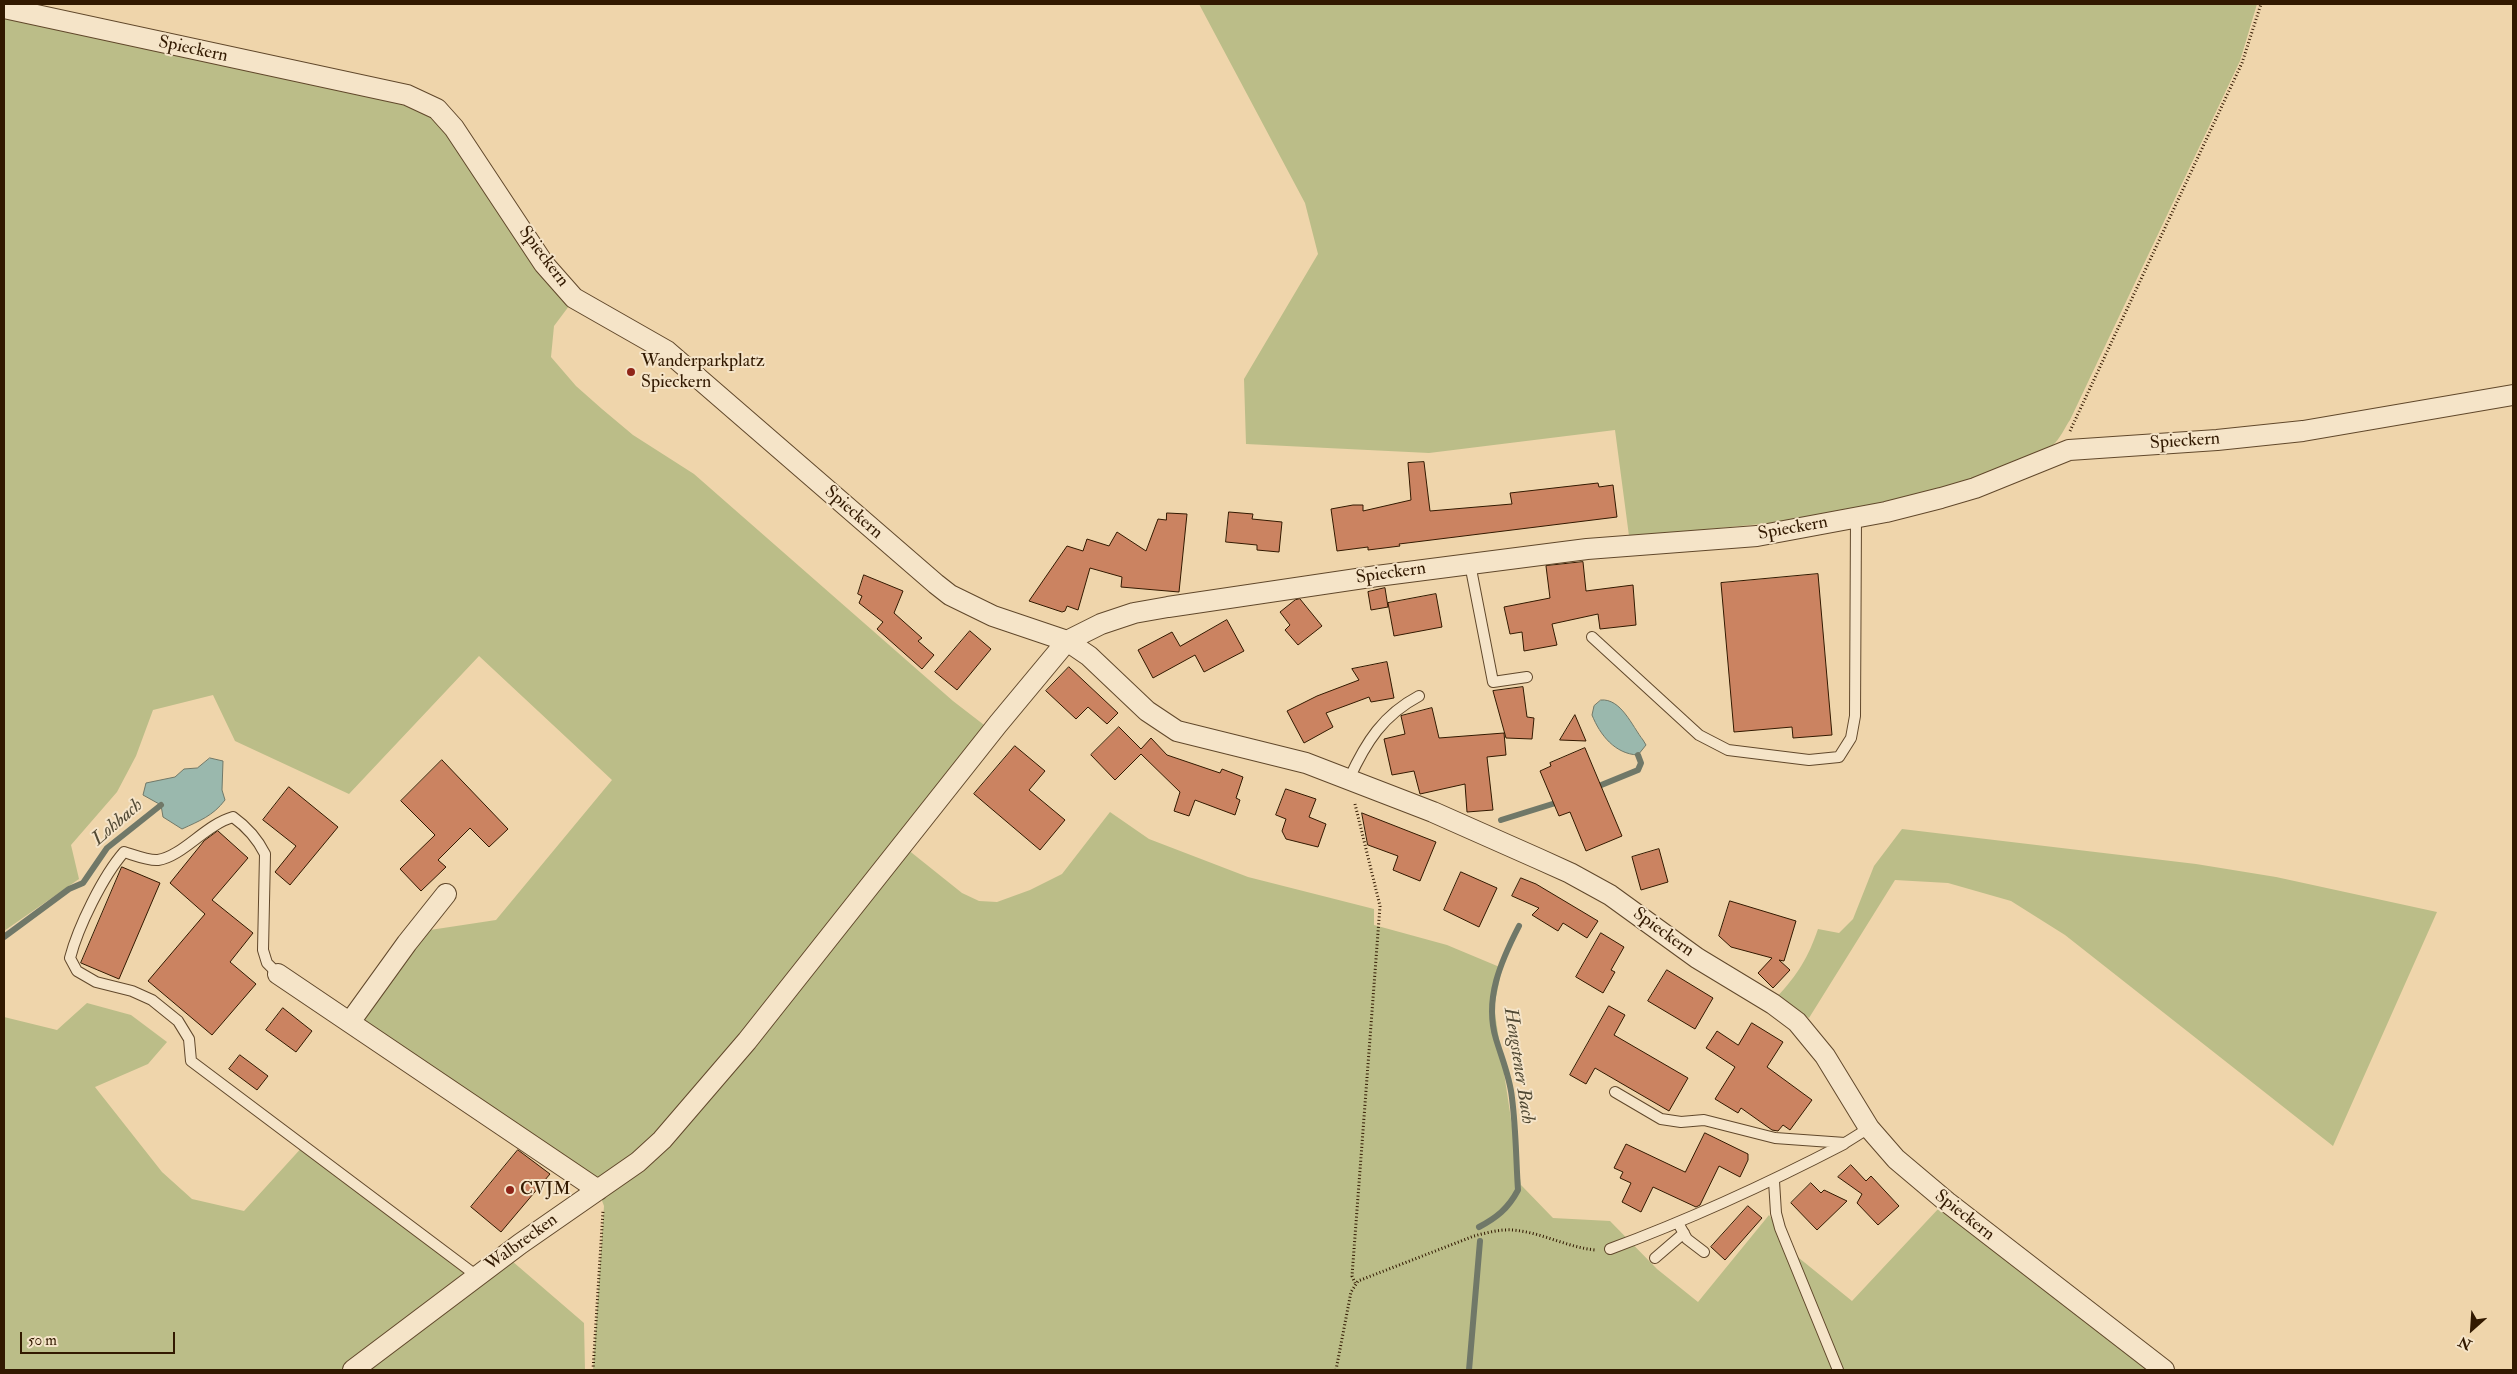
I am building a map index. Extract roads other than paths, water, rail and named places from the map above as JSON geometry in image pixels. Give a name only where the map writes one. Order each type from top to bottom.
[{"type":"street","name":"Spieckern","points":[[4,8],[398,93],[425,101],[437,109],[454,128],[544,264],[574,298],[666,351],[725,400],[916,568],[950,595],[993,616],[1068,640],[1089,656],[1147,711],[1172,728],[1198,738],[1276,754],[1354,781],[1450,820],[1593,884],[1697,958],[1773,1004],[1796,1022],[1816,1042],[1869,1128],[1890,1153],[1931,1190],[2164,1370]]},
{"type":"street","name":"Spieckern","points":[[902,844],[1068,640],[1102,624],[1134,614],[1168,607],[1470,564],[1630,544],[1757,536],[1886,512],[1976,488],[2069,450],[2216,440],[2303,431],[2513,395]]},
{"type":"street","name":"Walbrecken","points":[[353,1370],[478,1276],[646,1155],[704,1094],[902,844]]},
{"type":"street","points":[[350,1022],[407,943],[446,894]]},
{"type":"street","points":[[278,974],[598,1190]]},
{"type":"lane","points":[[1592,637],[1699,734],[1728,750],[1809,760],[1839,757],[1851,738],[1855,716],[1856,517]]},
{"type":"lane","points":[[1470,564],[1493,682],[1527,677]]},
{"type":"lane","points":[[1354,781],[1361,752],[1386,718],[1402,704],[1419,696]]},
{"type":"lane","points":[[278,974],[267,963],[263,950],[265,854],[254,836],[233,817],[222,820],[171,856],[156,860],[124,852],[113,865],[74,942],[70,958],[77,971],[96,982],[132,991],[152,1000],[178,1021],[189,1039],[191,1061],[478,1276]]},
{"type":"lane","points":[[1615,1092],[1661,1119],[1681,1122],[1704,1120],[1775,1138],[1845,1143]]},
{"type":"lane","points":[[1610,1249],[1678,1223],[1774,1181],[1869,1128]]},
{"type":"lane","points":[[1774,1181],[1776,1213],[1780,1228],[1838,1370]]},
{"type":"lane","points":[[1678,1223],[1688,1239],[1704,1252]]},
{"type":"lane","points":[[1655,1258],[1684,1233]]},
{"type":"water","points":[[1601,700],[1614,703],[1630,721],[1646,745],[1638,755],[1630,754],[1615,747],[1599,730],[1592,715],[1594,706]]},
{"type":"water","points":[[210,758],[223,761],[222,790],[225,800],[216,810],[200,821],[182,829],[163,817],[161,805],[143,795],[146,783],[175,777],[184,769],[197,768]]},
{"type":"waterway","name":"Hengstener Bach","points":[[1594,788],[1638,770],[1641,763],[1638,755]]},
{"type":"waterway","name":"Hengstener Bach","points":[[1501,820],[1562,801]]},
{"type":"waterway","name":"Lohbach","points":[[4,937],[69,889],[83,883],[107,848],[161,805]]},
{"type":"waterway","name":"Hengstener Bach","points":[[1479,1227],[1501,1212],[1510,1203],[1518,1190],[1511,1090],[1496,1039],[1492,1009],[1496,981],[1506,953],[1519,926]]},
{"type":"waterway","name":"Hengstener Bach","points":[[1469,1370],[1480,1241]]},
{"type":"place","name":"Wanderparkplatz Spieckern","points":[[631,372]]},
{"type":"place","name":"CVJM","points":[[510,1190]]}]
